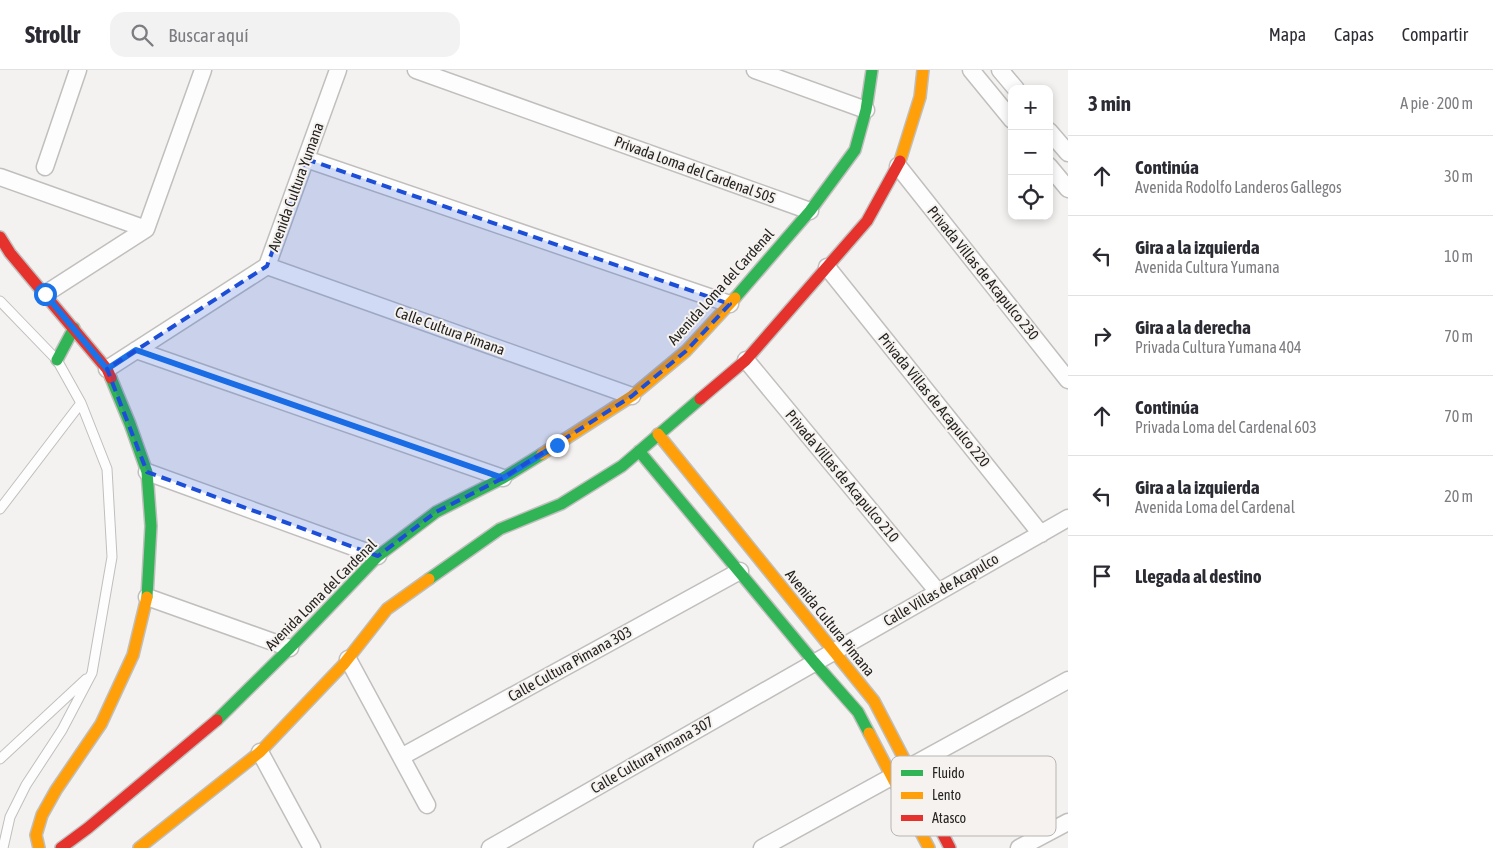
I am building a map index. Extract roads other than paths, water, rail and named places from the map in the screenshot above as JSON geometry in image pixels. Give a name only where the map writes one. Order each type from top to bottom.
[{"type":"street","points":[[45,167],[78,70]]},
{"type":"street","points":[[45,294],[146,229],[203,70]]},
{"type":"street","name":"Avenida Cultura Yumana","points":[[107,369],[267,266],[338,70]]},
{"type":"street","name":"Privada Loma del Cardenal 505","points":[[416,70],[810,211]]},
{"type":"street","points":[[755,70],[866,110]]},
{"type":"street","name":"Avenida Loma del Cardenal","points":[[61,848],[88,828],[216,722],[378,556],[436,512],[503,478],[632,396],[686,350],[730,304],[810,211],[855,150],[866,110],[872,70]]},
{"type":"street","points":[[139,848],[260,752],[348,659],[387,609],[500,529],[561,504],[622,466],[746,360],[867,221],[898,166],[920,97],[923,70]]},
{"type":"street","points":[[971,70],[1008,115]]},
{"type":"street","points":[[1000,70],[1013,85]]},
{"type":"street","points":[[1053,136],[1068,153]]},
{"type":"street","points":[[306,159],[730,304]]},
{"type":"street","name":"Privada Villas de Acapulco 230","points":[[898,166],[1068,380]]},
{"type":"street","points":[[1053,171],[1068,189]]},
{"type":"street","points":[[0,178],[146,229]]},
{"type":"street","points":[[0,237],[10,253],[107,369],[130,424],[147,472],[151,526],[147,596],[133,656],[101,724],[56,790],[42,815],[36,835],[39,848]]},
{"type":"street","name":"Calle Cultura Pimana","points":[[267,266],[632,396]]},
{"type":"street","name":"Privada Villas de Acapulco 220","points":[[827,267],[1041,534]]},
{"type":"street","points":[[57,360],[74,328]]},
{"type":"street","points":[[136,350],[503,478]]},
{"type":"street","name":"Privada Villas de Acapulco 210","points":[[746,360],[938,592]]},
{"type":"street","name":"Avenida Cultura Pimana","points":[[658,434],[874,701],[903,756]]},
{"type":"street","points":[[639,451],[814,662],[858,712],[891,777],[762,848]]},
{"type":"street","points":[[147,472],[378,556]]},
{"type":"street","name":"Calle Villas de Acapulco","points":[[814,662],[1068,518]]},
{"type":"street","name":"Calle Cultura Pimana 303","points":[[401,757],[740,571]]},
{"type":"street","points":[[147,596],[290,648]]},
{"type":"street","points":[[348,659],[427,805]]},
{"type":"street","name":"Calle Cultura Pimana 307","points":[[490,848],[814,662]]},
{"type":"street","points":[[929,756],[1068,680]]},
{"type":"street","points":[[260,752],[312,848]]},
{"type":"street","points":[[1056,828],[1068,822]]},
{"type":"street","points":[[923,836],[929,848]]},
{"type":"street","name":"Avenida Cultura Pimana","points":[[944,836],[950,848]]},
{"type":"street","points":[[1019,848],[1042,836]]},
{"type":"lane","points":[[0,301],[57,360],[81,403],[107,469],[112,557],[92,674],[62,730],[26,785],[10,817],[3,848]]},
{"type":"lane","points":[[0,509],[81,403]]},
{"type":"lane","points":[[0,758],[92,674]]}]
